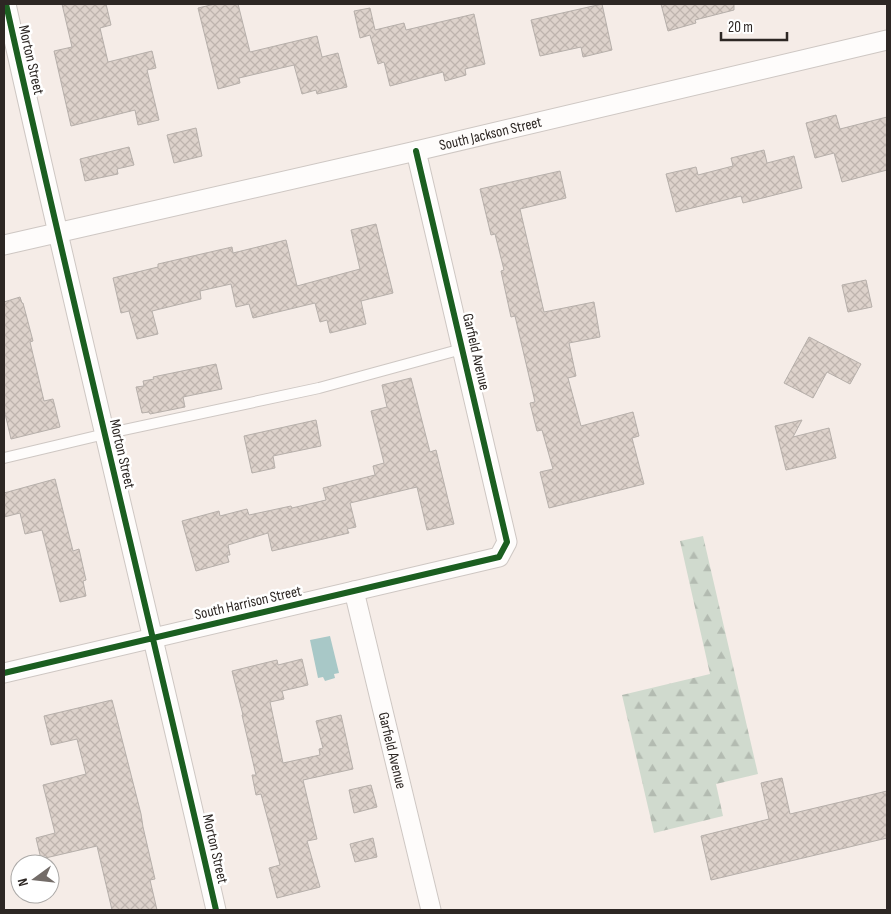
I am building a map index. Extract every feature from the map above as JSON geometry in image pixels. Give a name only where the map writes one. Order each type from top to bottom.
[{"type":"street","name":"Morton Street","points":[[6,4],[56,233],[154,638],[216,910]]},
{"type":"street","name":"South Jackson Street","points":[[4,245],[416,151],[887,40]]},
{"type":"street","name":"Garfield Avenue","points":[[416,151],[507,542],[499,558]]},
{"type":"street","name":"South Harrison Street","points":[[4,673],[499,558]]},
{"type":"street","name":"Garfield Avenue","points":[[354,591],[432,910]]},
{"type":"lane","points":[[4,458],[104,434],[319,388],[462,349]]},
{"type":"green space","points":[[703,536],[758,774],[716,784],[723,816],[654,833],[622,695],[710,674],[680,541]]},
{"type":"water","points":[[330,636],[339,673],[334,674],[335,678],[325,681],[323,677],[318,678],[310,640]]},
{"type":"building","points":[[62,4],[106,4],[111,25],[100,28],[108,62],[152,51],[156,68],[147,70],[159,120],[138,125],[135,110],[71,126],[54,51],[72,47]]},
{"type":"building","points":[[215,4],[238,4],[250,52],[317,36],[322,57],[338,53],[347,87],[317,94],[316,90],[302,94],[294,65],[239,78],[240,83],[218,89],[198,8]]},
{"type":"building","points":[[602,4],[612,50],[583,57],[581,47],[540,56],[531,20]]},
{"type":"building","points":[[661,4],[734,4],[734,10],[695,20],[696,23],[668,31]]},
{"type":"building","points":[[370,8],[375,30],[404,23],[406,30],[474,14],[485,64],[465,69],[466,75],[445,81],[443,72],[390,86],[384,62],[378,64],[370,35],[360,38],[354,11]]},
{"type":"building","points":[[836,115],[840,129],[887,117],[887,170],[842,182],[834,153],[815,158],[806,123]]},
{"type":"building","points":[[196,128],[202,156],[174,163],[167,135]]},
{"type":"building","points":[[129,147],[134,165],[117,169],[118,174],[85,181],[80,159]]},
{"type":"building","points":[[764,150],[767,163],[794,156],[802,188],[743,203],[741,196],[676,212],[666,174],[696,167],[698,175],[733,166],[731,158]]},
{"type":"building","points":[[560,171],[566,198],[520,209],[544,312],[594,302],[600,337],[569,343],[576,376],[568,378],[581,426],[633,412],[639,436],[632,438],[644,484],[549,508],[540,472],[553,469],[542,430],[537,431],[530,403],[535,402],[515,316],[511,317],[501,271],[504,270],[495,234],[491,235],[480,189]]},
{"type":"building","points":[[376,224],[393,293],[361,301],[366,324],[330,333],[327,320],[320,322],[315,303],[253,318],[249,304],[236,307],[231,284],[200,291],[201,299],[152,311],[158,334],[137,339],[129,311],[121,313],[113,278],[158,267],[158,264],[232,247],[233,253],[286,240],[297,286],[360,269],[351,230]]},
{"type":"building","points":[[866,280],[872,307],[848,312],[842,285]]},
{"type":"building","points":[[20,297],[33,341],[30,342],[44,401],[53,399],[60,427],[11,439],[4,409],[4,302]]},
{"type":"building","points":[[809,337],[861,364],[850,384],[827,372],[813,398],[784,383]]},
{"type":"building","points":[[216,364],[222,389],[183,397],[185,407],[150,414],[149,412],[142,413],[136,387],[144,386],[143,381],[154,379],[153,377]]},
{"type":"building","points":[[411,378],[430,452],[436,450],[454,524],[427,530],[417,487],[350,503],[356,527],[347,529],[349,533],[272,551],[268,533],[228,545],[230,555],[227,555],[229,562],[196,571],[182,521],[219,511],[220,516],[247,509],[249,515],[326,500],[323,488],[375,475],[373,466],[384,463],[371,411],[387,407],[382,385]]},
{"type":"building","points":[[316,420],[321,446],[273,456],[275,468],[252,473],[244,436]]},
{"type":"building","points":[[802,420],[793,437],[829,428],[836,458],[786,470],[775,426]]},
{"type":"building","points":[[55,479],[73,551],[79,549],[86,580],[83,581],[86,596],[60,602],[42,530],[25,534],[20,513],[4,517],[4,493]]},
{"type":"building","points":[[302,659],[308,685],[282,691],[284,699],[270,702],[283,763],[320,755],[319,749],[323,748],[316,721],[341,715],[353,769],[303,780],[317,839],[307,841],[320,887],[277,898],[269,868],[280,865],[261,794],[256,795],[252,775],[256,775],[232,671],[277,660],[278,665]]},
{"type":"building","points":[[112,700],[141,814],[155,879],[150,880],[157,910],[112,910],[97,846],[60,855],[40,854],[36,838],[55,833],[43,785],[86,774],[77,739],[51,745],[44,716]]},
{"type":"building","points":[[782,778],[790,814],[887,791],[887,838],[711,880],[701,836],[769,819],[761,783]]},
{"type":"building","points":[[371,785],[377,807],[354,813],[349,790]]},
{"type":"building","points":[[373,838],[377,857],[355,862],[350,844]]},
{"type":"cycle path","points":[[6,4],[57,231],[216,910]]},
{"type":"cycle path","points":[[4,673],[499,557],[507,542],[416,151]]}]
